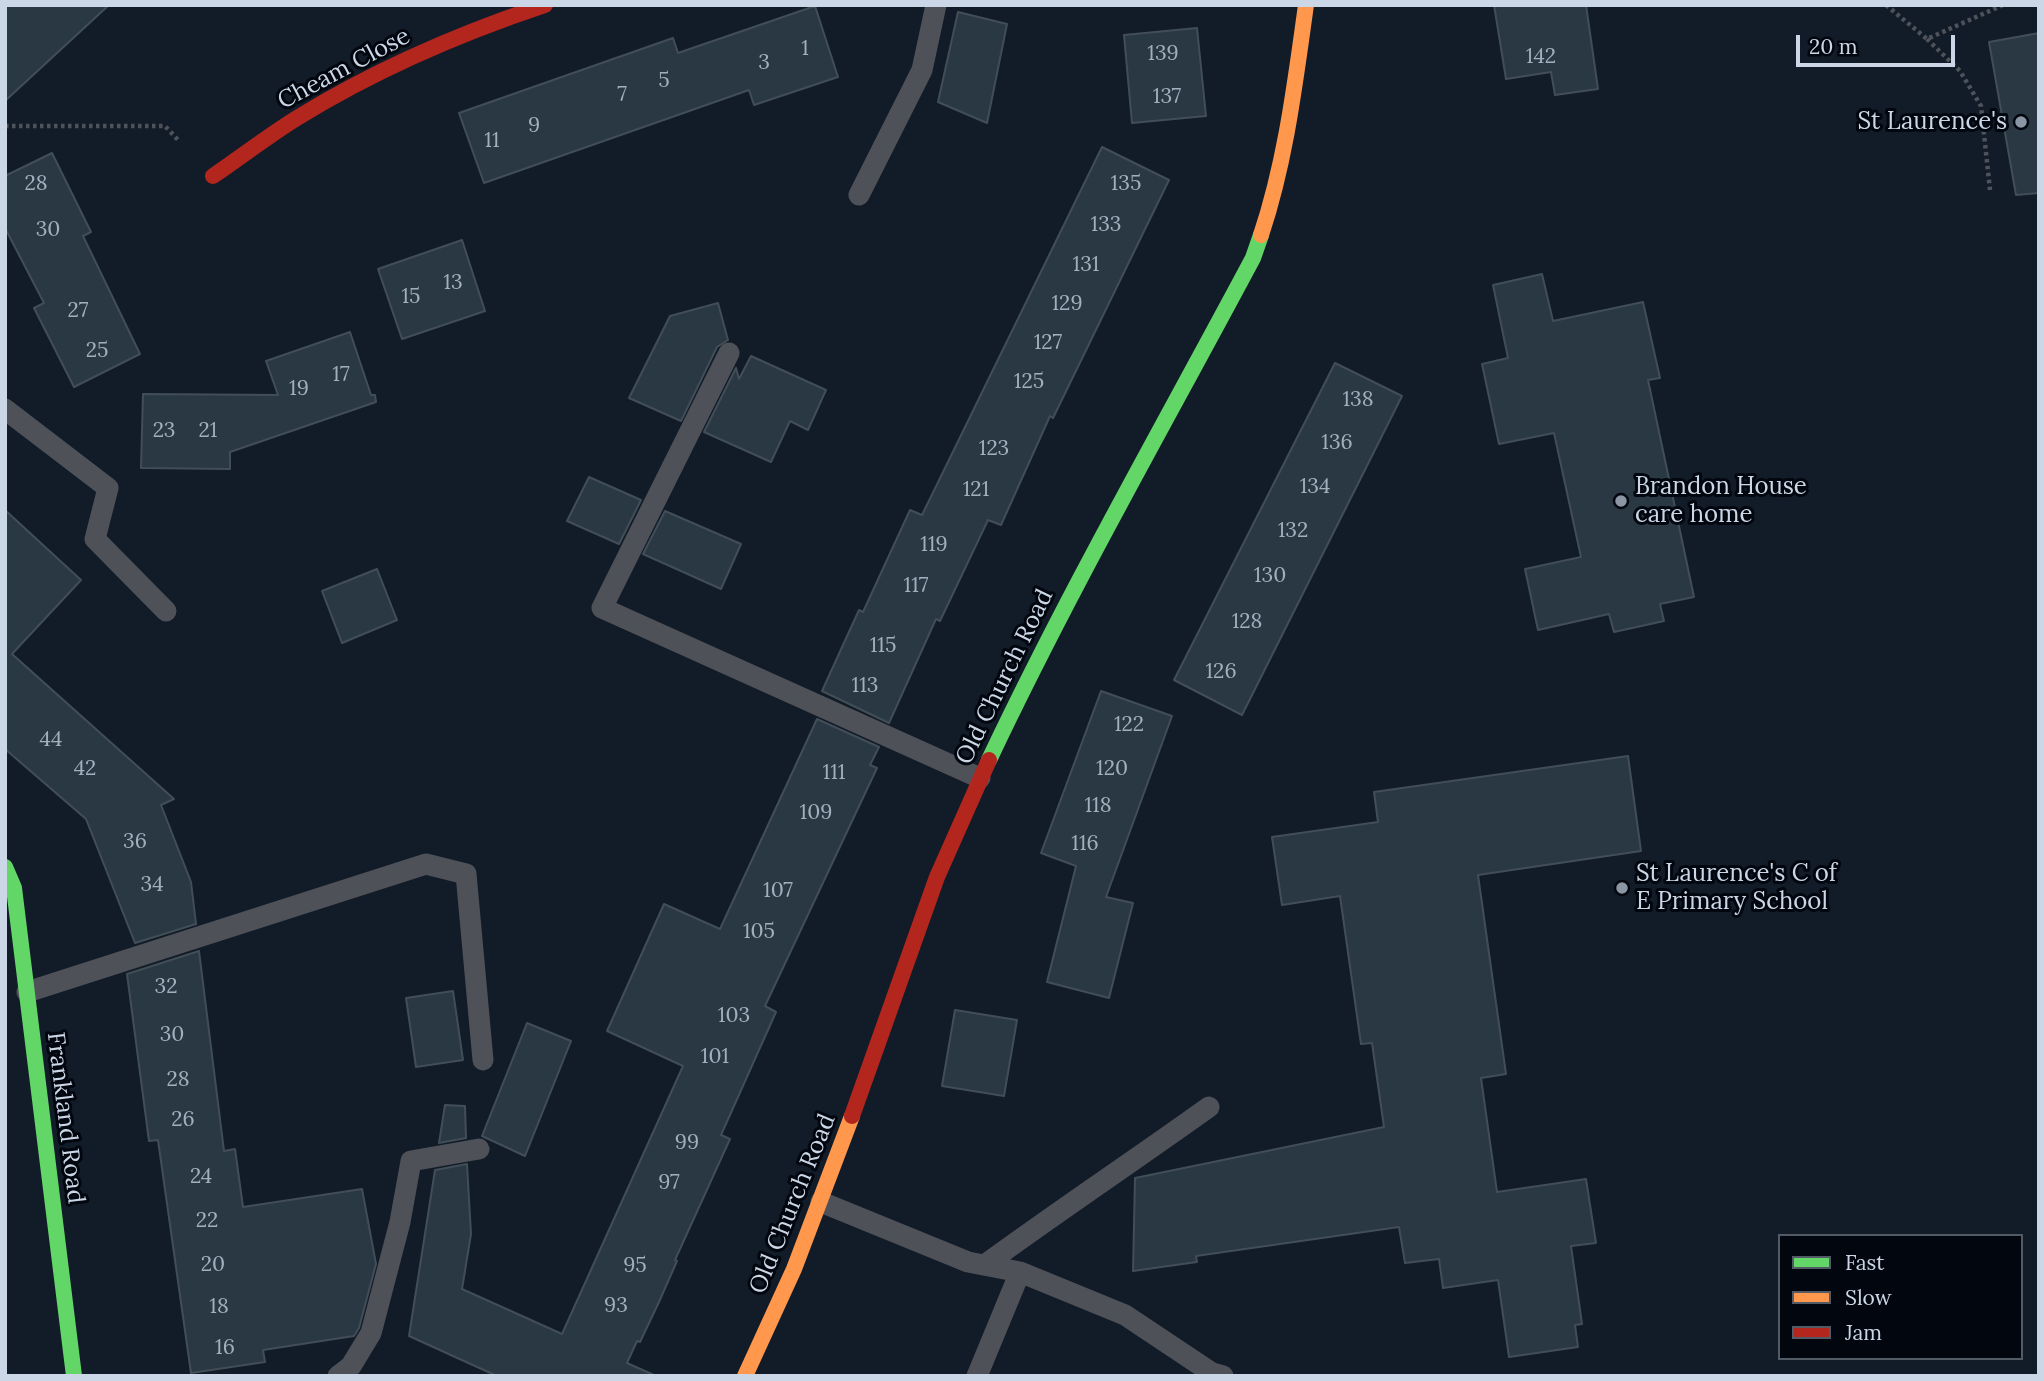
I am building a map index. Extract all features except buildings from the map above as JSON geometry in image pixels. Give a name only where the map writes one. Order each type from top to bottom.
[{"type":"main road","name":"Cheam Close","points":[[213,176],[297,118],[399,62],[510,16],[545,5]]},
{"type":"main road","name":"Old Church Road","points":[[744,1376],[794,1269],[821,1202],[937,877],[980,778],[1033,667],[1100,538],[1166,421],[1252,258],[1271,205],[1288,135],[1306,5]]},
{"type":"main road","name":"Frankland Road","points":[[5,867],[14,888],[74,1376]]},
{"type":"lane","points":[[859,195],[922,69],[936,5]]},
{"type":"lane","points":[[729,353],[602,608],[980,778]]},
{"type":"lane","points":[[5,409],[108,488],[95,538],[166,611]]},
{"type":"lane","points":[[27,992],[426,864],[466,874],[483,1060]]},
{"type":"lane","points":[[986,1264],[1209,1107]]},
{"type":"lane","points":[[338,1376],[351,1366],[371,1333],[400,1222],[411,1161],[479,1149]]},
{"type":"lane","points":[[821,1202],[968,1262],[1020,1272],[1125,1315],[1212,1373],[1223,1376]]},
{"type":"lane","points":[[977,1376],[1020,1272]]},
{"type":"path","points":[[1886,5],[1960,71],[1981,106],[1990,190]]},
{"type":"path","points":[[1927,39],[2003,5]]},
{"type":"path","points":[[5,126],[164,126],[213,176]]},
{"type":"traffic: fast","points":[[989,760],[1085,570],[1253,258],[1261,235]]},
{"type":"traffic: fast","points":[[5,867],[14,888],[74,1376]]},
{"type":"traffic: slow","points":[[1261,235],[1283,150],[1306,5]]},
{"type":"traffic: slow","points":[[745,1376],[794,1269],[852,1116]]},
{"type":"traffic: jam","points":[[213,176],[286,125],[356,84],[449,41],[545,5]]},
{"type":"traffic: jam","points":[[852,1116],[937,877],[989,760]]},
{"type":"place","name":"St Laurence's","points":[[2021,122]]},
{"type":"place","name":"Brandon House care home","points":[[1621,501]]},
{"type":"place","name":"St Laurence's C of E Primary School","points":[[1622,888]]}]
